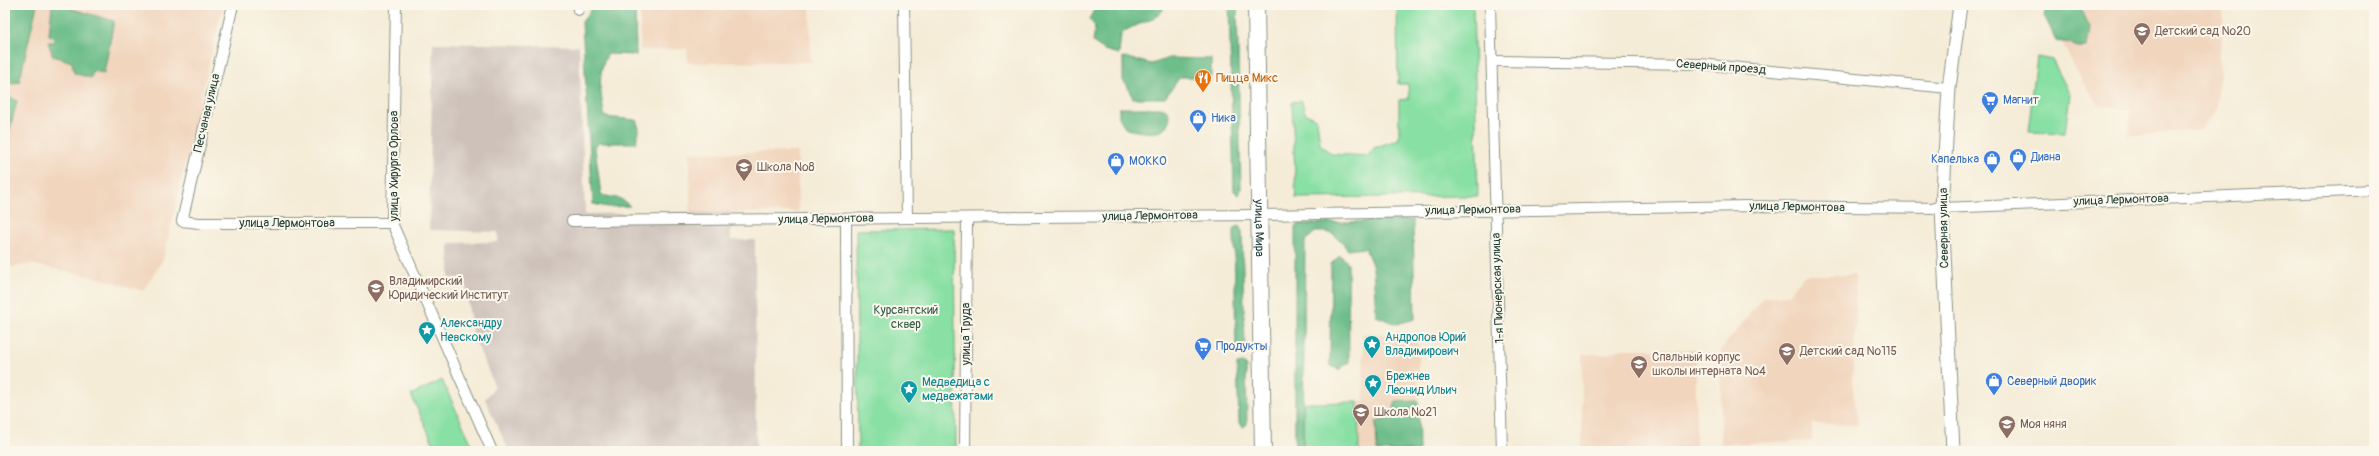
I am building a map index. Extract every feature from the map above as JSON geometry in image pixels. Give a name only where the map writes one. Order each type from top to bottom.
[{"type":"main road","name":"улица Мира","points":[[1256,5],[1263,451]]},
{"type":"street","name":"Песчаная улица","points":[[182,221],[233,5]]},
{"type":"street","name":"улица Хирурга Орлова","points":[[396,5],[392,223],[492,451]]},
{"type":"street","points":[[904,5],[907,218]]},
{"type":"street","name":"1-я Пионерская улица","points":[[1490,5],[1502,451]]},
{"type":"street","name":"Северная улица","points":[[1953,451],[1942,208],[1949,88],[1960,5]]},
{"type":"street","name":"Северный проезд","points":[[1492,61],[1700,64],[1949,88]]},
{"type":"street","name":"улица Лермонтова","points":[[572,221],[1259,215],[1496,209],[1747,206],[1942,208],[2374,190]]},
{"type":"street","name":"улица Труда","points":[[965,451],[967,218]]},
{"type":"street","points":[[846,219],[847,451]]},
{"type":"street","name":"улица Лермонтова","points":[[182,221],[199,223],[392,223]]},
{"type":"shaded area","points":[[5,5],[223,5],[163,259],[143,291],[99,278],[31,264],[5,268]]},
{"type":"shaded area","points":[[640,5],[810,5],[811,62],[688,63],[687,49],[640,50]]},
{"type":"shaded area","name":"Детский сад №20","points":[[2054,5],[2223,5],[2217,108],[2201,130],[2128,136],[2131,109],[2098,105],[2076,71],[2052,22]]},
{"type":"shaded area","points":[[433,43],[579,46],[585,214],[730,212],[731,240],[755,240],[756,451],[509,451],[485,399],[495,387],[472,333],[465,278],[449,278],[449,243],[498,242],[498,232],[429,230]]},
{"type":"shaded area","name":"Школа №8","points":[[798,152],[798,212],[690,213],[690,153]]},
{"type":"shaded area","name":"Детский сад №115","points":[[1805,275],[1855,275],[1856,318],[1852,382],[1858,425],[1812,424],[1812,441],[1721,444],[1721,350],[1763,297],[1788,295]]},
{"type":"shaded area","name":"Школа №21","points":[[1418,333],[1419,451],[1303,451],[1303,403],[1364,402],[1363,334]]},
{"type":"shaded area","name":"Cпальный корпус школы интерната №4","points":[[1621,349],[1696,350],[1696,451],[1582,451],[1582,354],[1607,354]]},
{"type":"green space","points":[[5,5],[37,5],[19,82],[5,84]]},
{"type":"green space","points":[[52,5],[67,5],[72,9],[114,21],[104,73],[93,71],[91,78],[74,73],[72,62],[53,56],[48,42],[54,42],[55,38],[49,35]]},
{"type":"green space","points":[[589,5],[635,5],[636,55],[608,54],[602,68],[600,85],[605,117],[636,120],[639,128],[636,143],[598,143],[595,148],[601,195],[621,199],[630,206],[608,207],[593,204],[582,22],[591,10]]},
{"type":"green space","points":[[1097,5],[1161,5],[1163,10],[1154,18],[1131,27],[1121,34],[1119,54],[1104,50],[1093,42],[1095,26],[1089,19]]},
{"type":"green space","points":[[1229,5],[1237,5],[1241,189],[1239,195],[1234,191]]},
{"type":"green space","points":[[1397,5],[1473,5],[1478,196],[1296,198],[1292,102],[1302,101],[1305,113],[1317,120],[1320,144],[1331,154],[1368,156],[1374,148],[1399,139],[1399,100],[1409,99],[1408,84],[1398,84]]},
{"type":"green space","points":[[2048,5],[2079,5],[2090,27],[2087,47],[2078,47],[2056,40],[2044,15]]},
{"type":"green space","points":[[1123,57],[1152,64],[1169,58],[1211,59],[1211,77],[1180,77],[1165,98],[1133,98],[1123,80]]},
{"type":"green space","points":[[2037,57],[2052,60],[2070,94],[2065,133],[2028,132]]},
{"type":"green space","points":[[5,95],[17,101],[5,148]]},
{"type":"green space","points":[[1119,108],[1161,108],[1167,110],[1170,119],[1165,128],[1160,131],[1144,132],[1133,130],[1125,128],[1119,117]]},
{"type":"green space","points":[[1413,220],[1415,319],[1397,324],[1376,316],[1373,267],[1365,248],[1348,250],[1337,237],[1326,232],[1315,232],[1305,241],[1303,451],[1295,451],[1295,228],[1298,224]]},
{"type":"green space","points":[[1239,226],[1242,232],[1245,346],[1241,351],[1236,350],[1234,228]]},
{"type":"green space","name":"Курсантский сквер","points":[[954,229],[956,451],[858,451],[856,230]]},
{"type":"green space","points":[[1340,255],[1348,263],[1349,362],[1339,370],[1330,365],[1331,264]]},
{"type":"green space","points":[[1242,363],[1246,365],[1247,424],[1243,427],[1239,423],[1237,364]]},
{"type":"green space","points":[[442,380],[472,445],[459,451],[437,451],[411,395]]},
{"type":"green space","points":[[1418,401],[1419,451],[1377,451],[1376,422],[1393,418],[1395,402]]},
{"type":"green space","points":[[1358,402],[1359,451],[1303,451],[1303,403]]},
{"type":"place","name":"Детский сад №20","points":[[2142,46]]},
{"type":"place","name":"Пицца Микс","points":[[1203,93]]},
{"type":"place","name":"Магнит","points":[[1990,115]]},
{"type":"place","name":"Ника","points":[[1198,133]]},
{"type":"place","name":"Диана","points":[[2018,172]]},
{"type":"place","name":"Капелька","points":[[1992,174]]},
{"type":"place","name":"МОККО","points":[[1116,176]]},
{"type":"place","name":"Школа №8","points":[[744,182]]},
{"type":"place","name":"Владимирский Юридический Институт","points":[[376,303]]},
{"type":"place","name":"Александру Невскому","points":[[427,345]]},
{"type":"place","name":"Андропов Юрий Владимирович","points":[[1372,359]]},
{"type":"place","name":"Продукты","points":[[1203,361]]},
{"type":"place","name":"Детский сад №115","points":[[1787,366]]},
{"type":"place","name":"Cпальный корпус школы интерната №4","points":[[1639,379]]},
{"type":"place","name":"Северный дворик","points":[[1994,396]]},
{"type":"place","name":"Брежнев Леонид Ильич","points":[[1373,398]]},
{"type":"place","name":"Медведица с медвежатами","points":[[909,404]]},
{"type":"place","name":"Школа №21","points":[[1361,427]]},
{"type":"place","name":"Моя няня","points":[[2007,439]]}]
